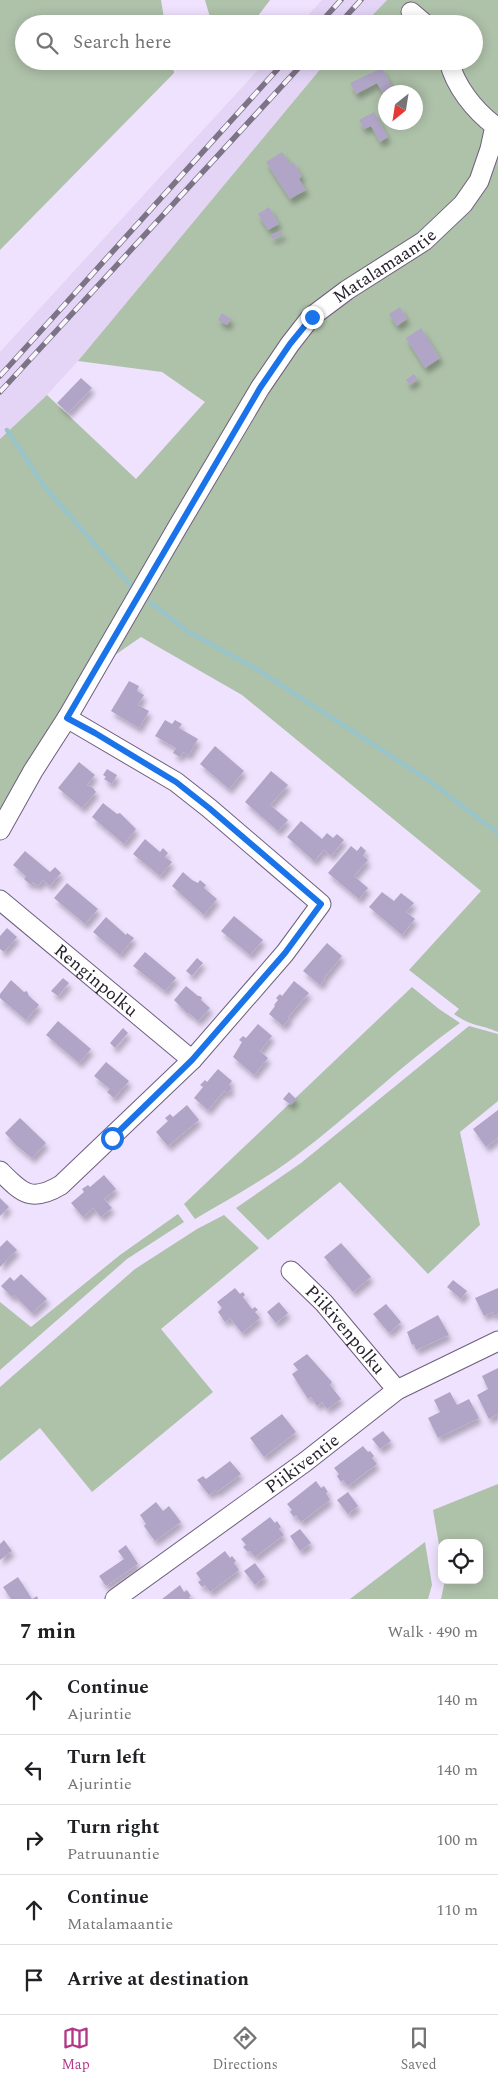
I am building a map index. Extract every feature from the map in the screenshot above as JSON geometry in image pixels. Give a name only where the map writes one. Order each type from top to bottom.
[{"type":"street","points":[[452,70],[464,94],[496,127]]},
{"type":"street","name":"Matalamaantie","points":[[0,830],[260,388],[290,344],[312,317],[347,290],[424,240],[464,204],[479,181],[496,127]]},
{"type":"street","points":[[0,1171],[25,1193],[35,1195],[48,1193],[61,1185],[192,1060],[285,953],[321,904],[176,782],[67,718]]},
{"type":"street","name":"Renginpolku","points":[[0,900],[192,1060]]},
{"type":"street","name":"Piikivenpolku","points":[[291,1271],[324,1303],[397,1390]]},
{"type":"street","name":"Piikiventie","points":[[115,1599],[305,1462],[397,1390],[498,1341]]},
{"type":"shaded area","points":[[322,0],[387,0],[373,15],[308,15]]},
{"type":"shaded area","points":[[258,70],[320,70],[78,361],[47,395],[0,439],[0,352]]},
{"type":"green space","points":[[0,0],[161,0],[164,15],[15,15],[15,70],[174,70],[174,73],[0,250]]},
{"type":"green space","points":[[205,0],[270,0],[259,15],[209,15]]},
{"type":"green space","points":[[387,0],[498,0],[498,1032],[471,1023],[454,1014],[459,1009],[409,970],[481,891],[242,695],[141,637],[102,664],[0,818],[0,439],[47,395],[136,479],[205,402],[162,372],[78,361],[320,70],[483,70],[483,15],[373,15]]},
{"type":"green space","points":[[412,987],[460,1023],[284,1165],[195,1219],[184,1204]]},
{"type":"green space","points":[[469,1026],[498,1034],[498,1101],[460,1132],[480,1225],[428,1274],[340,1182],[268,1240],[236,1208],[301,1163]]},
{"type":"green space","points":[[178,1214],[184,1222],[127,1259],[0,1370],[0,1302],[31,1327],[120,1255]]},
{"type":"green space","points":[[224,1215],[259,1248],[161,1329],[213,1392],[92,1492],[40,1428],[0,1461],[0,1387],[135,1269],[197,1229]]},
{"type":"green space","points":[[498,1484],[498,1599],[441,1599],[444,1584],[483,1584],[483,1539],[438,1539],[433,1510]]},
{"type":"green space","points":[[425,1542],[432,1585],[428,1599],[350,1599]]},
{"type":"building","points":[[378,70],[383,70],[391,85],[378,85],[377,83],[356,94],[350,83]]},
{"type":"building","points":[[374,112],[378,119],[378,130],[384,130],[388,137],[380,142],[371,126],[364,129],[359,120]]},
{"type":"building","points":[[282,152],[290,164],[293,162],[302,176],[299,179],[306,190],[290,199],[266,162]]},
{"type":"building","points":[[269,207],[279,224],[268,230],[258,214]]},
{"type":"building","points":[[281,231],[283,235],[272,239],[271,235]]},
{"type":"building","points":[[400,307],[407,319],[397,326],[389,314]]},
{"type":"building","points":[[222,313],[231,319],[227,325],[218,320]]},
{"type":"building","points":[[421,328],[440,358],[425,368],[406,338]]},
{"type":"building","points":[[414,374],[418,379],[410,385],[406,380]]},
{"type":"building","points":[[81,378],[92,388],[68,413],[57,403]]},
{"type":"building","points":[[129,681],[139,686],[137,691],[144,695],[138,705],[149,711],[139,728],[111,711]]},
{"type":"building","points":[[165,720],[172,724],[175,720],[182,724],[179,728],[198,739],[189,755],[183,752],[180,757],[173,753],[176,748],[155,736]]},
{"type":"building","points":[[215,746],[244,771],[229,789],[200,764]]},
{"type":"building","points":[[79,762],[95,775],[87,785],[96,792],[82,808],[58,788]]},
{"type":"building","points":[[107,769],[117,775],[112,784],[104,779],[106,777],[103,775]]},
{"type":"building","points":[[271,771],[288,785],[270,805],[288,820],[278,831],[245,802]]},
{"type":"building","points":[[103,803],[117,814],[120,813],[136,829],[124,844],[92,817]]},
{"type":"building","points":[[301,821],[322,839],[327,833],[333,838],[337,834],[344,840],[331,856],[324,850],[314,861],[287,837]]},
{"type":"building","points":[[145,839],[160,852],[163,848],[168,853],[165,857],[172,862],[160,876],[133,854]]},
{"type":"building","points":[[351,846],[357,851],[361,846],[366,851],[363,856],[368,860],[354,876],[368,888],[359,899],[328,873]]},
{"type":"building","points":[[25,851],[50,872],[55,867],[61,873],[50,886],[43,880],[38,886],[33,882],[31,885],[24,879],[26,876],[13,865]]},
{"type":"building","points":[[183,872],[198,883],[200,880],[206,885],[204,888],[217,899],[204,915],[172,886]]},
{"type":"building","points":[[67,883],[98,909],[85,924],[54,898]]},
{"type":"building","points":[[382,892],[394,901],[401,893],[414,903],[406,912],[415,919],[402,935],[369,907]]},
{"type":"building","points":[[234,916],[263,940],[250,955],[221,931]]},
{"type":"building","points":[[106,917],[126,935],[127,933],[134,938],[120,955],[93,932]]},
{"type":"building","points":[[7,928],[17,937],[4,952],[0,949],[0,936]]},
{"type":"building","points":[[327,943],[342,956],[320,985],[303,971]]},
{"type":"building","points":[[145,952],[176,978],[165,991],[133,966]]},
{"type":"building","points":[[197,958],[203,963],[192,976],[186,971]]},
{"type":"building","points":[[63,978],[69,983],[58,996],[51,991]]},
{"type":"building","points":[[11,980],[24,992],[27,991],[29,996],[39,1005],[26,1020],[0,998],[0,994]]},
{"type":"building","points":[[294,981],[309,993],[288,1017],[290,1018],[283,1026],[269,1014],[278,1000],[276,998],[280,994],[282,996]]},
{"type":"building","points":[[186,986],[200,996],[201,1000],[210,1008],[198,1021],[174,1000]]},
{"type":"building","points":[[58,1021],[91,1049],[79,1063],[46,1035]]},
{"type":"building","points":[[258,1024],[272,1036],[260,1051],[268,1058],[254,1075],[233,1057],[242,1042],[239,1040],[243,1036],[246,1038]]},
{"type":"building","points":[[123,1028],[128,1033],[115,1048],[110,1043]]},
{"type":"building","points":[[106,1062],[129,1081],[114,1098],[107,1092],[110,1089],[94,1076]]},
{"type":"building","points":[[218,1069],[232,1081],[229,1085],[232,1088],[228,1093],[224,1091],[208,1110],[194,1098],[203,1087],[200,1085],[205,1080],[207,1082]]},
{"type":"building","points":[[289,1092],[296,1099],[291,1105],[283,1099]]},
{"type":"building","points":[[187,1105],[199,1120],[168,1146],[156,1132],[168,1121],[165,1118],[170,1114],[173,1117]]},
{"type":"building","points":[[498,1110],[498,1138],[486,1147],[473,1129]]},
{"type":"building","points":[[20,1118],[46,1143],[32,1158],[5,1133]]},
{"type":"building","points":[[104,1175],[116,1189],[104,1199],[112,1208],[101,1217],[93,1208],[83,1217],[71,1203],[84,1192],[82,1189],[88,1185],[90,1187]]},
{"type":"building","points":[[0,1198],[9,1207],[0,1216]]},
{"type":"building","points":[[7,1240],[17,1250],[0,1267],[0,1247]]},
{"type":"building","points":[[341,1243],[371,1277],[353,1292],[324,1257]]},
{"type":"building","points":[[21,1274],[47,1299],[32,1313],[14,1295],[12,1297],[1,1286],[10,1277],[14,1281]]},
{"type":"building","points":[[453,1280],[467,1291],[461,1299],[447,1287]]},
{"type":"building","points":[[235,1288],[240,1294],[243,1292],[245,1295],[243,1297],[252,1309],[255,1307],[258,1310],[255,1312],[260,1318],[242,1333],[230,1318],[225,1322],[218,1312],[222,1308],[217,1302]]},
{"type":"building","points":[[498,1288],[498,1314],[494,1316],[492,1312],[484,1316],[475,1298]]},
{"type":"building","points":[[279,1302],[288,1313],[276,1323],[267,1312]]},
{"type":"building","points":[[386,1304],[401,1322],[389,1333],[373,1314]]},
{"type":"building","points":[[438,1315],[449,1335],[416,1350],[407,1332]]},
{"type":"building","points":[[307,1354],[332,1382],[330,1385],[341,1399],[327,1409],[322,1402],[317,1406],[311,1397],[308,1399],[292,1374],[298,1370],[293,1364]]},
{"type":"building","points":[[498,1368],[498,1414],[489,1419],[477,1395],[488,1389],[482,1376]]},
{"type":"building","points":[[450,1392],[457,1405],[469,1399],[479,1418],[438,1438],[428,1418],[440,1412],[434,1400]]},
{"type":"building","points":[[282,1414],[296,1432],[264,1457],[250,1438]]},
{"type":"building","points":[[383,1431],[391,1441],[380,1449],[372,1439]]},
{"type":"building","points":[[363,1446],[374,1456],[372,1458],[377,1464],[348,1486],[343,1480],[341,1482],[337,1476],[339,1474],[334,1468]]},
{"type":"building","points":[[230,1461],[241,1474],[217,1492],[215,1490],[209,1495],[197,1480],[203,1476],[206,1479]]},
{"type":"building","points":[[316,1481],[321,1488],[324,1486],[330,1500],[301,1522],[296,1515],[294,1517],[290,1512],[292,1510],[287,1504]]},
{"type":"building","points":[[348,1492],[358,1506],[348,1514],[337,1500]]},
{"type":"building","points":[[156,1502],[163,1511],[169,1506],[181,1522],[155,1541],[144,1526],[146,1524],[140,1515]]},
{"type":"building","points":[[270,1517],[275,1523],[277,1521],[281,1527],[279,1529],[284,1535],[255,1557],[243,1547],[246,1545],[241,1539]]},
{"type":"building","points":[[300,1529],[311,1543],[300,1551],[290,1536]]},
{"type":"building","points":[[4,1540],[12,1551],[0,1560],[0,1544]]},
{"type":"building","points":[[126,1545],[138,1564],[106,1586],[99,1576],[124,1559],[118,1551]]},
{"type":"building","points":[[225,1551],[230,1558],[232,1556],[236,1561],[234,1563],[239,1570],[210,1592],[205,1585],[202,1587],[198,1582],[201,1580],[196,1573]]},
{"type":"building","points":[[255,1563],[265,1577],[255,1585],[244,1571]]},
{"type":"building","points":[[18,1577],[32,1599],[11,1599],[3,1587]]},
{"type":"building","points":[[180,1585],[184,1592],[187,1590],[191,1596],[189,1597],[190,1599],[162,1599]]},
{"type":"waterway","points":[[7,430],[44,486],[131,586]]},
{"type":"waterway","points":[[150,602],[187,631],[258,670],[428,780],[498,833]]},
{"type":"railway","points":[[327,15],[341,0]]},
{"type":"railway","points":[[347,15],[361,0]]},
{"type":"railway","points":[[0,376],[277,70]]},
{"type":"railway","points":[[0,392],[297,70]]},
{"type":"route","points":[[112,1138],[192,1060],[285,953],[321,904],[176,782],[67,718],[260,388],[290,344],[312,317]]}]
